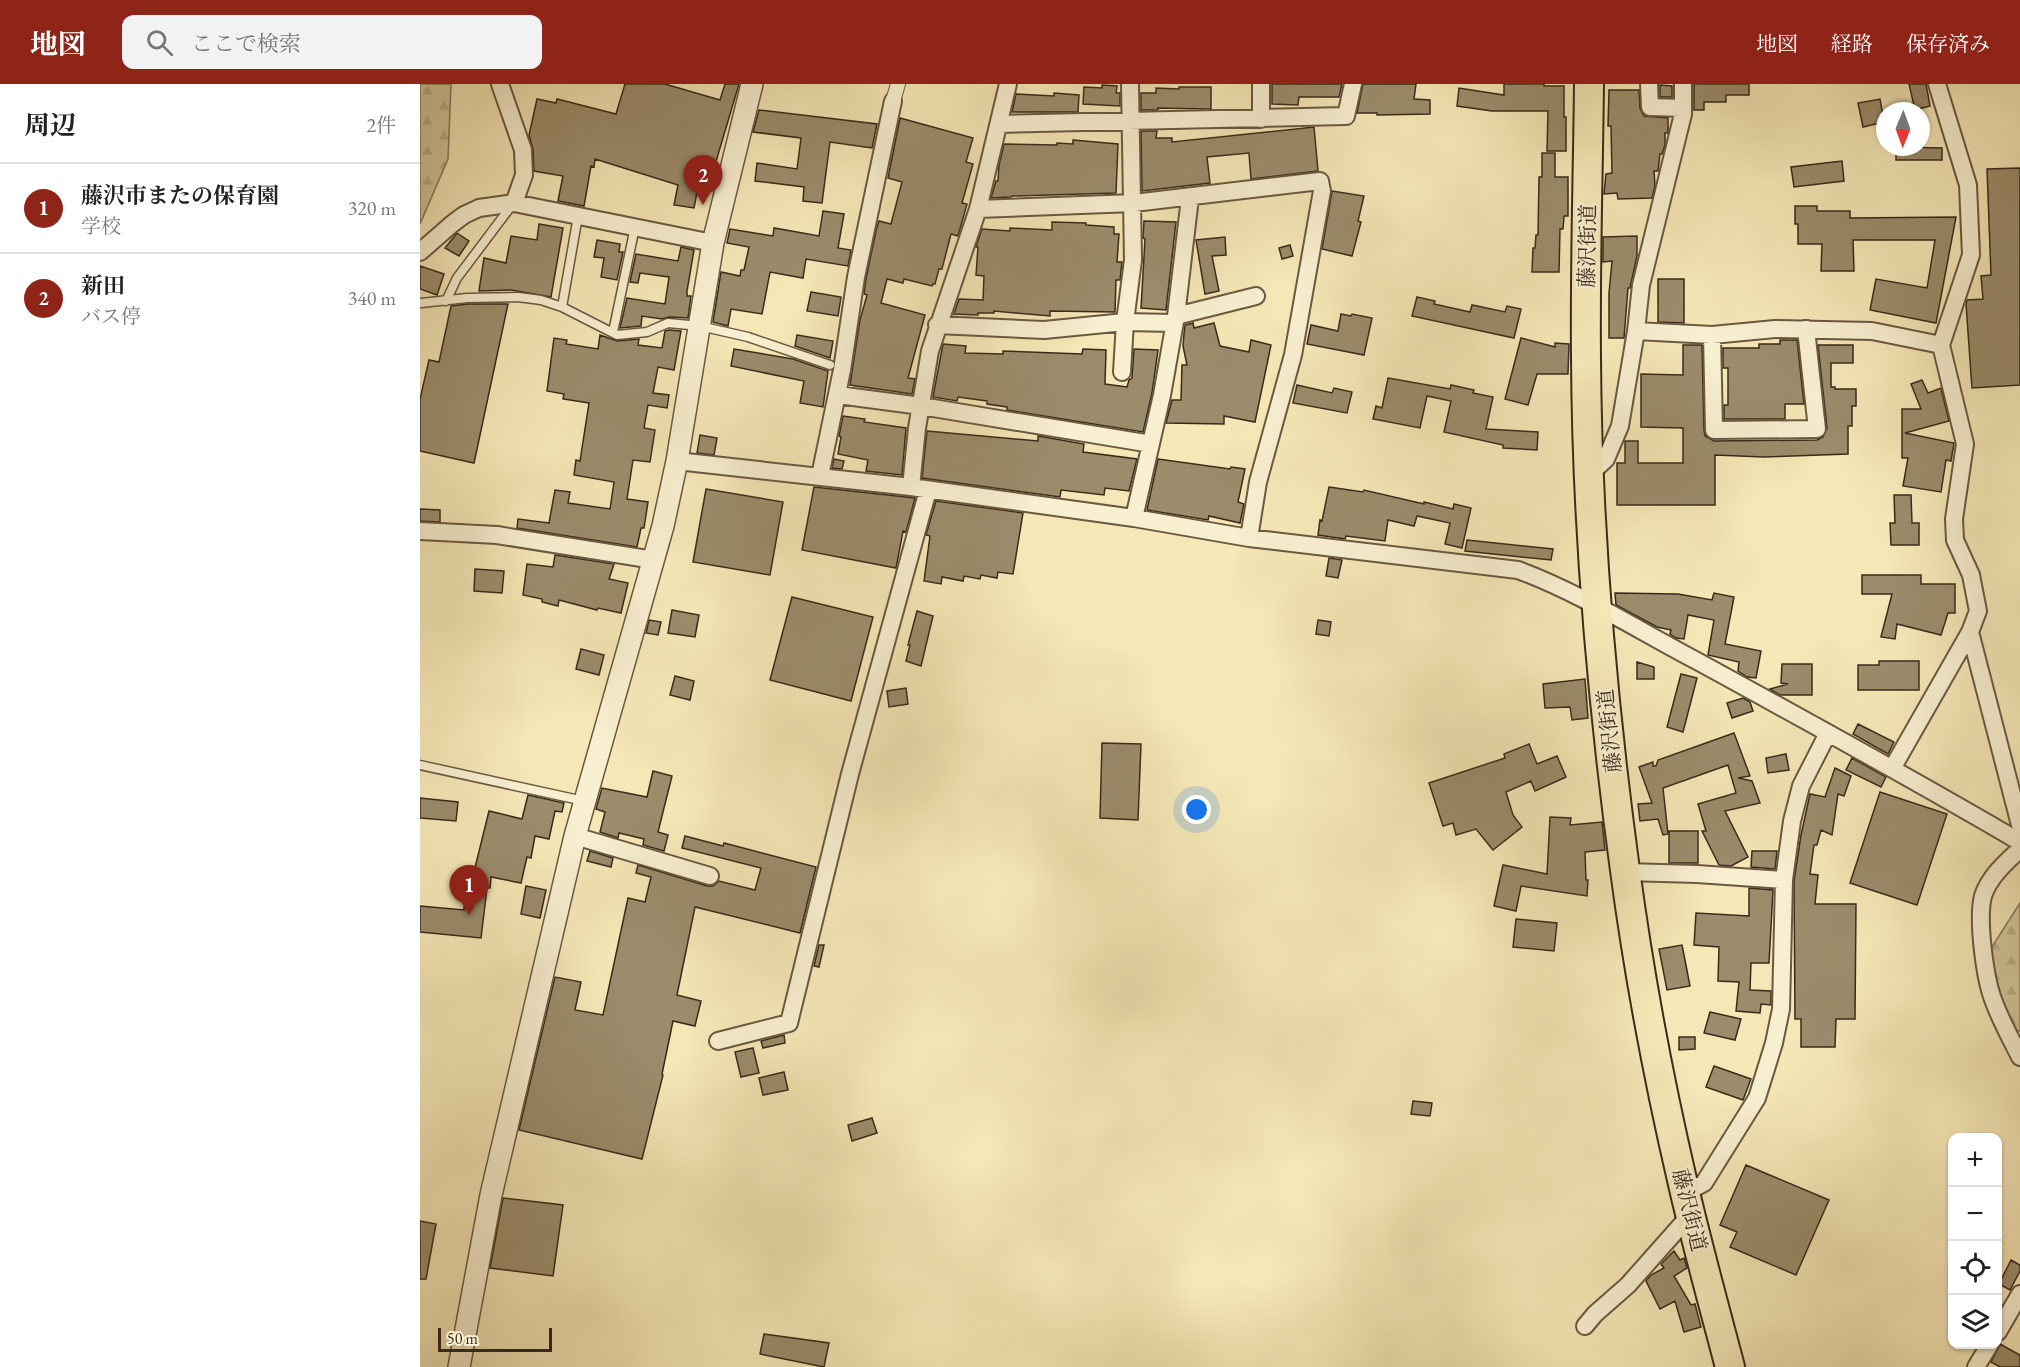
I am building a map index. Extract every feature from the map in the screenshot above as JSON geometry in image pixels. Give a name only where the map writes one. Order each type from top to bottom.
[{"type":"highway","name":"藤沢街道","points":[[1589,84],[1586,357],[1589,475],[1597,608],[1608,728],[1625,872],[1644,998],[1688,1204],[1730,1367]]},
{"type":"street","points":[[500,84],[523,150],[524,175],[514,203]]},
{"type":"street","points":[[459,1367],[490,1195],[575,836],[654,560],[678,461],[713,243],[752,84]]},
{"type":"street","points":[[820,476],[838,395],[855,277],[897,84]]},
{"type":"street","points":[[911,487],[930,351],[978,209],[1008,84]]},
{"type":"street","points":[[1122,372],[1125,322],[1133,260],[1134,203],[1130,84]]},
{"type":"street","points":[[1261,84],[1261,119]]},
{"type":"street","points":[[999,124],[1346,116],[1353,84]]},
{"type":"street","points":[[1649,84],[1650,107],[1683,108]]},
{"type":"street","points":[[1589,475],[1606,459],[1620,426],[1636,331],[1641,285],[1683,108],[1683,84]]},
{"type":"street","points":[[1893,767],[1970,632],[1978,611],[1971,575],[1955,540],[1954,519],[1965,444],[1941,345],[1971,255],[1968,185],[1937,84]]},
{"type":"street","points":[[978,209],[1134,203],[1320,181],[1322,191],[1293,355],[1258,482],[1249,538]]},
{"type":"street","points":[[1134,518],[1162,395],[1175,319],[1190,198]]},
{"type":"street","points":[[420,252],[452,224],[479,208],[514,203],[713,243]]},
{"type":"street","points":[[938,325],[1044,330],[1175,319],[1256,296]]},
{"type":"street","points":[[1636,331],[1712,335],[1775,329],[1872,331],[1941,345]]},
{"type":"street","points":[[1712,335],[1714,430],[1816,429],[1806,329]]},
{"type":"street","points":[[838,395],[921,406],[1151,444]]},
{"type":"street","points":[[678,461],[911,487],[1134,518],[1249,538],[1518,570],[1545,580],[1893,767],[2020,842]]},
{"type":"street","points":[[718,1041],[789,1023],[850,774],[928,490]]},
{"type":"street","points":[[420,531],[497,535],[654,560]]},
{"type":"street","points":[[1970,632],[2020,825]]},
{"type":"street","points":[[1585,1326],[1594,1314],[1628,1285],[1642,1267],[1704,1183],[1757,1098],[1774,1043],[1781,1008],[1784,880],[1792,821],[1801,786],[1828,733]]},
{"type":"street","points":[[575,836],[710,876]]},
{"type":"street","points":[[2020,849],[1998,869],[1983,895],[1981,920],[1984,955],[1993,1000],[2020,1057]]},
{"type":"street","points":[[1625,872],[1784,880]]},
{"type":"street","points":[[2002,1325],[2020,1294]]},
{"type":"street","points":[[1976,1367],[1987,1349]]},
{"type":"lane","points":[[446,301],[457,278],[514,203]]},
{"type":"lane","points":[[562,307],[578,216]]},
{"type":"lane","points":[[613,332],[635,227]]},
{"type":"lane","points":[[421,303],[518,297],[541,300],[562,307],[617,334],[647,332],[668,323],[700,326],[748,337],[830,365]]},
{"type":"lane","points":[[420,765],[585,802]]},
{"type":"green space","points":[[420,84],[451,84],[448,159],[420,224]]},
{"type":"green space","points":[[2020,903],[2020,1031],[2011,1029],[1989,1007],[1990,950]]},
{"type":"building","points":[[625,84],[665,84],[720,100],[725,84],[739,84],[709,185],[699,182],[694,208],[674,205],[678,185],[595,159],[594,167],[591,166],[584,206],[558,201],[563,176],[534,171],[533,149],[529,135],[537,99],[556,103],[557,99],[616,114]]},
{"type":"building","points":[[1272,84],[1342,84],[1339,97],[1299,97],[1298,105],[1272,104]]},
{"type":"building","points":[[1363,84],[1416,84],[1414,99],[1430,100],[1430,114],[1357,113]]},
{"type":"building","points":[[1504,84],[1564,86],[1566,151],[1547,151],[1548,111],[1492,111],[1457,106],[1459,88],[1504,95]]},
{"type":"building","points":[[1694,84],[1749,84],[1749,95],[1726,95],[1726,102],[1704,102],[1704,110],[1694,110]]},
{"type":"building","points":[[1909,84],[1926,84],[1929,102],[1913,102]]},
{"type":"building","points":[[1102,85],[1117,86],[1116,93],[1120,93],[1120,106],[1083,104],[1084,87],[1102,88]]},
{"type":"building","points":[[1660,85],[1672,86],[1672,97],[1660,97]]},
{"type":"building","points":[[1179,87],[1211,87],[1211,109],[1141,110],[1141,93],[1156,93],[1156,88],[1179,89]]},
{"type":"building","points":[[1609,90],[1639,90],[1640,108],[1644,116],[1668,118],[1665,145],[1660,154],[1658,171],[1654,171],[1655,186],[1652,198],[1618,199],[1617,193],[1604,194],[1606,174],[1612,173],[1611,126],[1608,126]]},
{"type":"building","points":[[1054,93],[1079,95],[1078,112],[1012,112],[1016,94],[1054,96]]},
{"type":"building","points":[[1880,99],[1881,102],[1876,102],[1876,124],[1863,127],[1858,103]]},
{"type":"building","points":[[759,110],[877,124],[872,148],[830,142],[822,203],[803,201],[804,187],[755,181],[757,163],[797,169],[801,138],[753,132]]},
{"type":"building","points":[[900,118],[973,138],[966,162],[973,164],[962,203],[967,204],[958,236],[951,234],[942,269],[939,269],[935,284],[932,286],[904,279],[903,283],[887,279],[881,303],[925,315],[908,378],[915,379],[912,394],[850,385],[860,320],[867,295],[864,294],[866,279],[876,231],[879,221],[891,224],[902,182],[888,178]]},
{"type":"building","points":[[1314,127],[1318,171],[1251,179],[1249,153],[1207,157],[1210,183],[1142,191],[1141,131],[1157,131],[1156,138],[1172,138],[1172,142]]},
{"type":"building","points":[[1073,140],[1118,144],[1116,193],[991,198],[996,181],[998,181],[1004,144],[1057,145],[1057,143],[1073,144]]},
{"type":"building","points":[[1930,148],[1942,148],[1942,160],[1896,160],[1896,156],[1930,156]]},
{"type":"building","points":[[1542,153],[1555,153],[1555,177],[1568,177],[1568,216],[1564,216],[1563,229],[1560,229],[1559,272],[1532,272],[1533,248],[1535,248],[1536,235],[1538,235],[1539,177],[1542,177]]},
{"type":"building","points":[[1842,161],[1844,181],[1794,187],[1791,167]]},
{"type":"building","points":[[2020,168],[2020,385],[1972,388],[1966,304],[1967,300],[1983,299],[1981,276],[1991,275],[1987,169]]},
{"type":"building","points":[[1332,191],[1364,196],[1358,221],[1361,222],[1352,256],[1322,249]]},
{"type":"building","points":[[1795,206],[1817,206],[1817,211],[1850,211],[1850,218],[1956,217],[1936,323],[1870,310],[1876,279],[1927,288],[1935,240],[1853,240],[1854,271],[1821,271],[1822,244],[1798,244]]},
{"type":"building","points":[[823,211],[844,214],[838,248],[851,250],[848,266],[806,259],[803,278],[770,272],[762,314],[731,309],[728,326],[713,322],[721,272],[740,276],[741,270],[744,270],[749,247],[727,243],[730,229],[773,236],[774,228],[819,236]]},
{"type":"building","points":[[1144,221],[1176,222],[1166,310],[1141,308]]},
{"type":"building","points":[[1052,222],[1114,227],[1114,234],[1119,234],[1117,262],[1122,262],[1120,280],[1116,280],[1115,312],[1050,311],[1050,316],[994,311],[994,313],[978,313],[978,315],[954,314],[959,299],[983,300],[984,276],[976,275],[978,247],[976,247],[982,229],[1052,230]]},
{"type":"building","points":[[539,224],[563,228],[551,297],[511,290],[479,291],[484,258],[506,263],[511,236],[537,240]]},
{"type":"building","points":[[457,233],[469,241],[459,256],[445,248]]},
{"type":"building","points":[[1637,236],[1637,256],[1630,288],[1628,288],[1624,338],[1609,338],[1612,261],[1603,262],[1603,237]]},
{"type":"building","points":[[1225,237],[1226,255],[1212,256],[1219,291],[1205,294],[1196,240]]},
{"type":"building","points":[[597,240],[620,244],[619,252],[623,252],[617,280],[601,277],[604,258],[594,257]]},
{"type":"building","points":[[1290,245],[1293,256],[1282,259],[1279,248]]},
{"type":"building","points":[[681,247],[694,250],[687,291],[687,296],[691,296],[688,318],[662,319],[642,316],[641,326],[620,328],[627,298],[665,304],[669,277],[640,273],[638,283],[630,282],[636,254],[678,261]]},
{"type":"building","points":[[420,266],[444,274],[437,295],[420,289]]},
{"type":"building","points":[[1658,279],[1684,279],[1684,323],[1658,322]]},
{"type":"building","points":[[811,292],[841,297],[838,316],[807,311]]},
{"type":"building","points":[[1417,297],[1435,301],[1434,304],[1470,312],[1472,305],[1505,312],[1507,306],[1521,309],[1514,338],[1412,316]]},
{"type":"building","points":[[508,304],[474,463],[420,451],[420,399],[429,360],[439,362],[451,306]]},
{"type":"building","points":[[1341,314],[1372,318],[1364,355],[1307,344],[1311,325],[1338,331]]},
{"type":"building","points":[[1193,323],[1194,328],[1214,323],[1220,346],[1249,352],[1251,340],[1271,345],[1255,422],[1224,416],[1224,424],[1166,423],[1172,400],[1181,400],[1182,365],[1187,365],[1183,346],[1185,325]]},
{"type":"building","points":[[665,331],[681,331],[674,370],[658,367],[653,393],[669,395],[667,408],[648,405],[644,428],[655,430],[650,462],[633,460],[627,499],[648,502],[644,528],[641,528],[637,547],[517,528],[518,519],[549,523],[555,490],[570,492],[568,503],[610,509],[614,482],[574,475],[576,460],[580,461],[589,403],[563,399],[564,394],[547,391],[554,338],[567,340],[566,344],[598,349],[600,335],[617,341],[639,339],[638,345],[662,348]]},
{"type":"building","points":[[797,335],[833,341],[830,358],[795,346]]},
{"type":"building","points":[[1521,338],[1555,347],[1555,343],[1569,344],[1568,374],[1537,374],[1528,405],[1505,399]]},
{"type":"building","points":[[1780,340],[1797,340],[1804,404],[1785,404],[1785,419],[1724,419],[1724,405],[1728,405],[1728,368],[1723,368],[1723,348],[1759,348],[1759,344],[1780,344]]},
{"type":"building","points":[[943,344],[966,346],[965,353],[1003,354],[1003,351],[1082,354],[1083,349],[1106,350],[1105,384],[1127,387],[1132,378],[1134,349],[1158,350],[1152,393],[1143,432],[1007,410],[1007,407],[987,404],[987,401],[958,397],[957,401],[933,397]]},
{"type":"building","points":[[1683,345],[1702,345],[1704,430],[1705,436],[1714,441],[1817,440],[1823,437],[1827,428],[1818,345],[1853,345],[1853,363],[1831,363],[1831,387],[1856,389],[1856,406],[1852,406],[1852,426],[1848,426],[1848,454],[1764,457],[1715,455],[1715,505],[1617,505],[1617,463],[1625,463],[1625,441],[1638,441],[1638,463],[1683,463],[1683,428],[1641,427],[1641,374],[1683,375]]},
{"type":"building","points":[[734,349],[793,359],[828,371],[823,407],[800,403],[804,381],[731,366]]},
{"type":"building","points":[[1388,378],[1450,389],[1451,385],[1493,397],[1486,429],[1538,432],[1537,450],[1503,448],[1503,445],[1444,432],[1451,401],[1427,396],[1420,428],[1373,419],[1376,406],[1382,408]]},
{"type":"building","points":[[1922,380],[1928,393],[1941,388],[1949,421],[1905,433],[1954,443],[1951,461],[1946,460],[1941,492],[1903,486],[1908,458],[1902,458],[1902,409],[1921,409],[1911,384]]},
{"type":"building","points":[[1297,385],[1332,393],[1334,388],[1352,392],[1347,413],[1293,403]]},
{"type":"building","points":[[843,416],[865,419],[864,422],[906,428],[902,475],[866,471],[868,460],[838,454]]},
{"type":"building","points":[[927,431],[1038,441],[1038,436],[1084,444],[1083,452],[1137,459],[1129,491],[1105,488],[1104,495],[1061,490],[1060,497],[922,478]]},
{"type":"building","points":[[700,435],[717,438],[714,455],[697,453]]},
{"type":"building","points":[[834,459],[844,461],[842,469],[832,468]]},
{"type":"building","points":[[1158,459],[1245,469],[1238,502],[1244,504],[1240,523],[1209,516],[1208,520],[1147,510]]},
{"type":"building","points":[[814,487],[915,498],[906,532],[903,531],[896,568],[802,550]]},
{"type":"building","points":[[1329,487],[1363,492],[1364,490],[1453,509],[1454,504],[1471,508],[1462,548],[1445,544],[1450,523],[1417,516],[1414,526],[1388,520],[1385,541],[1318,535]]},
{"type":"building","points":[[706,489],[783,502],[770,575],[693,562]]},
{"type":"building","points":[[1894,495],[1911,495],[1912,523],[1919,523],[1919,545],[1891,545],[1890,523],[1895,523]]},
{"type":"building","points":[[936,501],[1023,513],[1013,574],[998,572],[997,578],[981,575],[980,579],[964,576],[963,581],[942,577],[941,584],[924,581],[930,536],[926,535]]},
{"type":"building","points":[[420,509],[440,510],[440,522],[420,521]]},
{"type":"building","points":[[1467,540],[1553,549],[1551,560],[1465,551]]},
{"type":"building","points":[[555,555],[614,564],[609,579],[628,583],[621,613],[598,608],[597,610],[559,600],[558,606],[542,602],[542,599],[523,595],[527,564],[553,567]]},
{"type":"building","points":[[1329,558],[1342,560],[1338,578],[1326,576]]},
{"type":"building","points":[[475,569],[504,571],[502,593],[474,591]]},
{"type":"building","points":[[1862,575],[1921,575],[1921,584],[1955,584],[1955,613],[1948,613],[1941,635],[1897,624],[1895,639],[1881,637],[1892,594],[1862,594]]},
{"type":"building","points":[[1615,593],[1678,594],[1712,600],[1714,593],[1734,597],[1725,644],[1761,651],[1756,678],[1747,677],[1738,671],[1739,662],[1708,655],[1714,620],[1688,615],[1684,639],[1676,638],[1670,634],[1671,630],[1657,627],[1616,605]]},
{"type":"building","points":[[792,597],[873,617],[851,701],[770,680]]},
{"type":"building","points":[[672,610],[699,615],[695,637],[668,633]]},
{"type":"building","points":[[917,611],[933,616],[921,666],[906,661]]},
{"type":"building","points":[[649,620],[661,622],[658,635],[646,633]]},
{"type":"building","points":[[1318,620],[1331,622],[1329,636],[1316,634]]},
{"type":"building","points":[[581,649],[604,655],[599,675],[576,669]]},
{"type":"building","points":[[1879,661],[1919,661],[1919,690],[1858,690],[1858,665],[1879,665]]},
{"type":"building","points":[[1637,662],[1654,667],[1654,679],[1637,679]]},
{"type":"building","points":[[1782,664],[1812,664],[1812,695],[1780,695],[1770,689],[1788,684],[1781,683]]},
{"type":"building","points":[[1681,674],[1697,678],[1683,732],[1667,727]]},
{"type":"building","points":[[675,676],[694,681],[690,700],[670,695]]},
{"type":"building","points":[[1585,679],[1588,718],[1572,720],[1570,707],[1545,708],[1543,684]]},
{"type":"building","points":[[906,688],[908,704],[889,707],[887,691]]},
{"type":"building","points":[[1743,698],[1750,702],[1753,711],[1732,718],[1727,703]]},
{"type":"building","points":[[1858,724],[1894,742],[1888,754],[1853,734]]},
{"type":"building","points":[[1734,733],[1750,776],[1738,778],[1752,781],[1760,803],[1725,811],[1748,857],[1731,866],[1719,865],[1702,831],[1706,831],[1698,804],[1736,793],[1728,765],[1663,788],[1668,834],[1663,835],[1658,819],[1640,821],[1638,804],[1652,803],[1639,767],[1653,762],[1653,766],[1656,766],[1658,760]]},
{"type":"building","points":[[1102,743],[1141,744],[1138,820],[1100,818]]},
{"type":"building","points":[[1529,744],[1537,764],[1557,756],[1566,777],[1535,791],[1531,781],[1506,792],[1513,815],[1522,827],[1493,850],[1476,829],[1456,835],[1453,823],[1443,826],[1429,783],[1505,758],[1504,754]]},
{"type":"building","points":[[1786,754],[1789,770],[1768,773],[1766,758]]},
{"type":"building","points":[[1852,758],[1886,777],[1881,787],[1846,770]]},
{"type":"building","points":[[1835,768],[1851,776],[1844,796],[1838,794],[1832,835],[1821,830],[1817,845],[1814,845],[1810,874],[1818,875],[1815,904],[1856,904],[1855,1019],[1836,1019],[1835,1047],[1801,1047],[1801,1019],[1795,1019],[1794,881],[1810,794],[1825,797]]},
{"type":"building","points":[[653,771],[672,776],[658,832],[668,835],[664,851],[643,845],[644,839],[619,833],[618,838],[600,832],[605,812],[596,809],[602,788],[647,797]]},
{"type":"building","points":[[1880,792],[1947,814],[1917,905],[1850,883]]},
{"type":"building","points":[[528,795],[564,803],[562,812],[555,811],[549,839],[535,836],[531,858],[527,857],[521,883],[491,877],[490,888],[487,888],[481,938],[420,932],[420,906],[464,910],[465,891],[469,892],[489,811],[522,819]]},
{"type":"building","points":[[420,798],[458,802],[456,821],[420,818]]},
{"type":"building","points":[[1550,817],[1571,818],[1570,825],[1602,822],[1605,850],[1585,852],[1587,896],[1521,886],[1516,911],[1494,906],[1503,865],[1547,874]]},
{"type":"building","points":[[1669,831],[1698,831],[1698,863],[1669,863]]},
{"type":"building","points":[[685,836],[723,846],[724,843],[816,867],[800,933],[695,907],[677,995],[701,1001],[695,1026],[673,1021],[663,1075],[642,1159],[519,1130],[555,977],[581,982],[575,1010],[603,1015],[628,898],[645,902],[651,877],[636,873],[638,865],[707,886],[713,886],[719,881],[755,890],[761,868],[682,848]]},
{"type":"building","points":[[590,851],[613,858],[611,867],[587,861]]},
{"type":"building","points":[[1752,851],[1777,851],[1775,869],[1751,867]]},
{"type":"building","points":[[526,886],[546,890],[540,918],[521,914]]},
{"type":"building","points":[[1749,888],[1773,890],[1769,963],[1751,963],[1750,990],[1771,991],[1771,1005],[1761,1004],[1760,1013],[1736,1011],[1739,982],[1718,981],[1719,947],[1694,945],[1696,913],[1749,916]]},
{"type":"building","points":[[1516,919],[1557,923],[1554,951],[1513,947]]},
{"type":"building","points":[[819,945],[824,945],[819,967],[814,966]]},
{"type":"building","points":[[1682,945],[1690,986],[1667,990],[1659,949]]},
{"type":"building","points":[[1710,1012],[1741,1019],[1735,1040],[1704,1033]]},
{"type":"building","points":[[784,1035],[785,1043],[763,1048],[761,1041]]},
{"type":"building","points":[[1679,1037],[1695,1037],[1695,1049],[1679,1050]]},
{"type":"building","points":[[753,1048],[759,1073],[741,1077],[735,1052]]},
{"type":"building","points":[[1714,1066],[1751,1079],[1743,1100],[1706,1087]]},
{"type":"building","points":[[784,1072],[788,1090],[763,1095],[759,1078]]},
{"type":"building","points":[[1413,1101],[1432,1103],[1430,1116],[1411,1114]]},
{"type":"building","points":[[872,1118],[877,1133],[852,1141],[848,1125]]},
{"type":"building","points":[[1746,1165],[1829,1200],[1796,1275],[1730,1247],[1737,1232],[1720,1225]]},
{"type":"building","points":[[503,1198],[563,1205],[553,1276],[490,1268]]},
{"type":"building","points":[[420,1221],[436,1224],[426,1279],[420,1279]]},
{"type":"building","points":[[1674,1251],[1680,1260],[1684,1258],[1687,1268],[1674,1276],[1691,1305],[1695,1304],[1701,1327],[1684,1332],[1675,1301],[1660,1309],[1646,1281],[1651,1275],[1664,1268],[1661,1264]]},
{"type":"building","points":[[2011,1260],[2020,1265],[2020,1271],[2010,1290],[2002,1286],[2002,1278]]},
{"type":"building","points":[[764,1334],[829,1343],[824,1367],[760,1354]]},
{"type":"building","points":[[2002,1345],[2020,1355],[2020,1367],[2000,1367],[1991,1362],[1998,1349],[2002,1349]]},
{"type":"place","name":"新田","points":[[703,205]]},
{"type":"place","name":"藤沢市またの保育園","points":[[469,915]]}]
